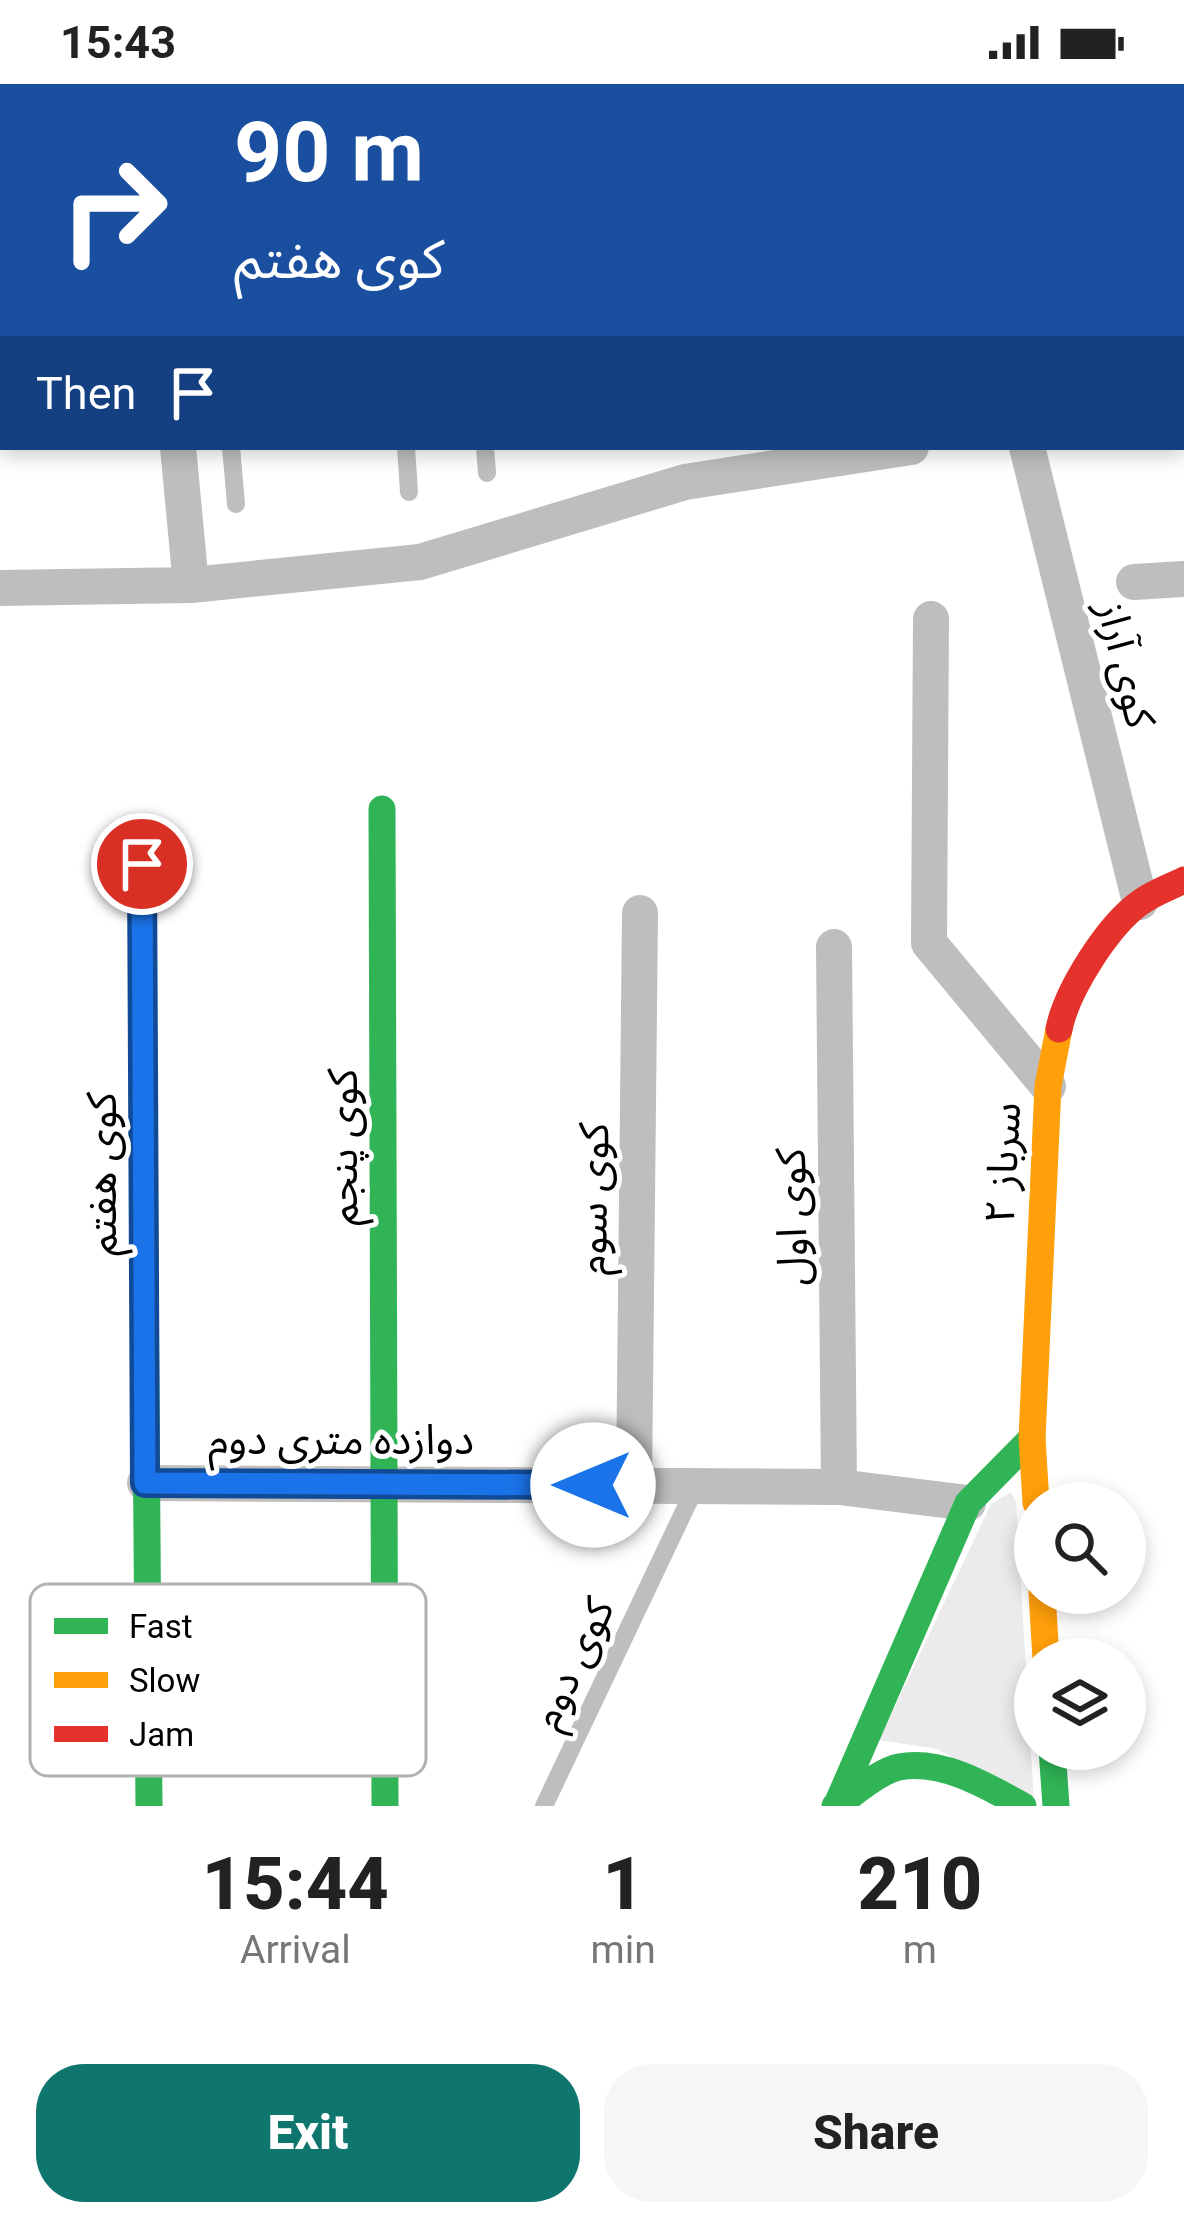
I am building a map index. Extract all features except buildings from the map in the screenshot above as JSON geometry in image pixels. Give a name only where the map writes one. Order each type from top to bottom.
[{"type":"street","points":[[178,450],[191,585]]},
{"type":"street","points":[[0,588],[191,585],[420,562],[685,482],[892,450]]},
{"type":"street","name":"کوی آراز","points":[[1028,450],[1140,902]]},
{"type":"street","points":[[1134,582],[1184,578]]},
{"type":"street","points":[[931,619],[928,943],[1048,1086]]},
{"type":"street","name":"کوی پنجم","points":[[382,809],[386,1584]]},
{"type":"street","name":"کوی هفتم","points":[[142,864],[146,1584]]},
{"type":"street","name":"سرباز ۲","points":[[1035,1482],[1032,1438],[1048,1086],[1062,1015],[1099,946],[1140,902],[1184,880]]},
{"type":"street","name":"کوی سوم","points":[[634,1486],[640,913]]},
{"type":"street","name":"کوی اول","points":[[834,947],[838,1486]]},
{"type":"street","points":[[836,1804],[968,1503],[1032,1438]]},
{"type":"street","name":"دوازده متری دوم","points":[[145,1483],[838,1486],[968,1503]]},
{"type":"street","points":[[836,1804],[897,1767],[937,1768],[1023,1806]]},
{"type":"street","points":[[1053,1770],[1056,1806]]},
{"type":"street","name":"کوی هفتم","points":[[149,1776],[149,1806]]},
{"type":"street","name":"کوی پنجم","points":[[385,1776],[385,1806]]},
{"type":"lane","points":[[231,450],[236,505]]},
{"type":"lane","points":[[406,450],[409,492]]},
{"type":"lane","points":[[485,450],[488,473]]},
{"type":"lane","name":"کوی دوم","points":[[544,1806],[696,1486]]},
{"type":"shaded area","points":[[1011,1492],[1014,1498],[1014,1614],[1023,1614],[1024,1638],[1014,1638],[1014,1770],[1032,1770],[1034,1802],[937,1749],[879,1740],[991,1504]]},
{"type":"traffic: fast","points":[[382,809],[384,1584]]},
{"type":"traffic: fast","points":[[142,864],[147,1584]]},
{"type":"traffic: fast","points":[[838,1802],[968,1503],[1032,1438]]},
{"type":"traffic: fast","points":[[835,1806],[883,1773],[915,1766],[964,1776],[1023,1806]]},
{"type":"traffic: fast","points":[[1053,1770],[1056,1806]]},
{"type":"traffic: fast","points":[[149,1776],[149,1806]]},
{"type":"traffic: fast","points":[[385,1776],[385,1806]]},
{"type":"traffic: slow","points":[[1035,1482],[1032,1438],[1048,1086],[1059,1029]]},
{"type":"traffic: slow","points":[[1043,1614],[1045,1638]]},
{"type":"traffic: jam","points":[[1059,1029],[1080,978],[1115,926],[1146,899],[1184,880]]},
{"type":"route","points":[[142,864],[145,1483],[593,1485]]}]
